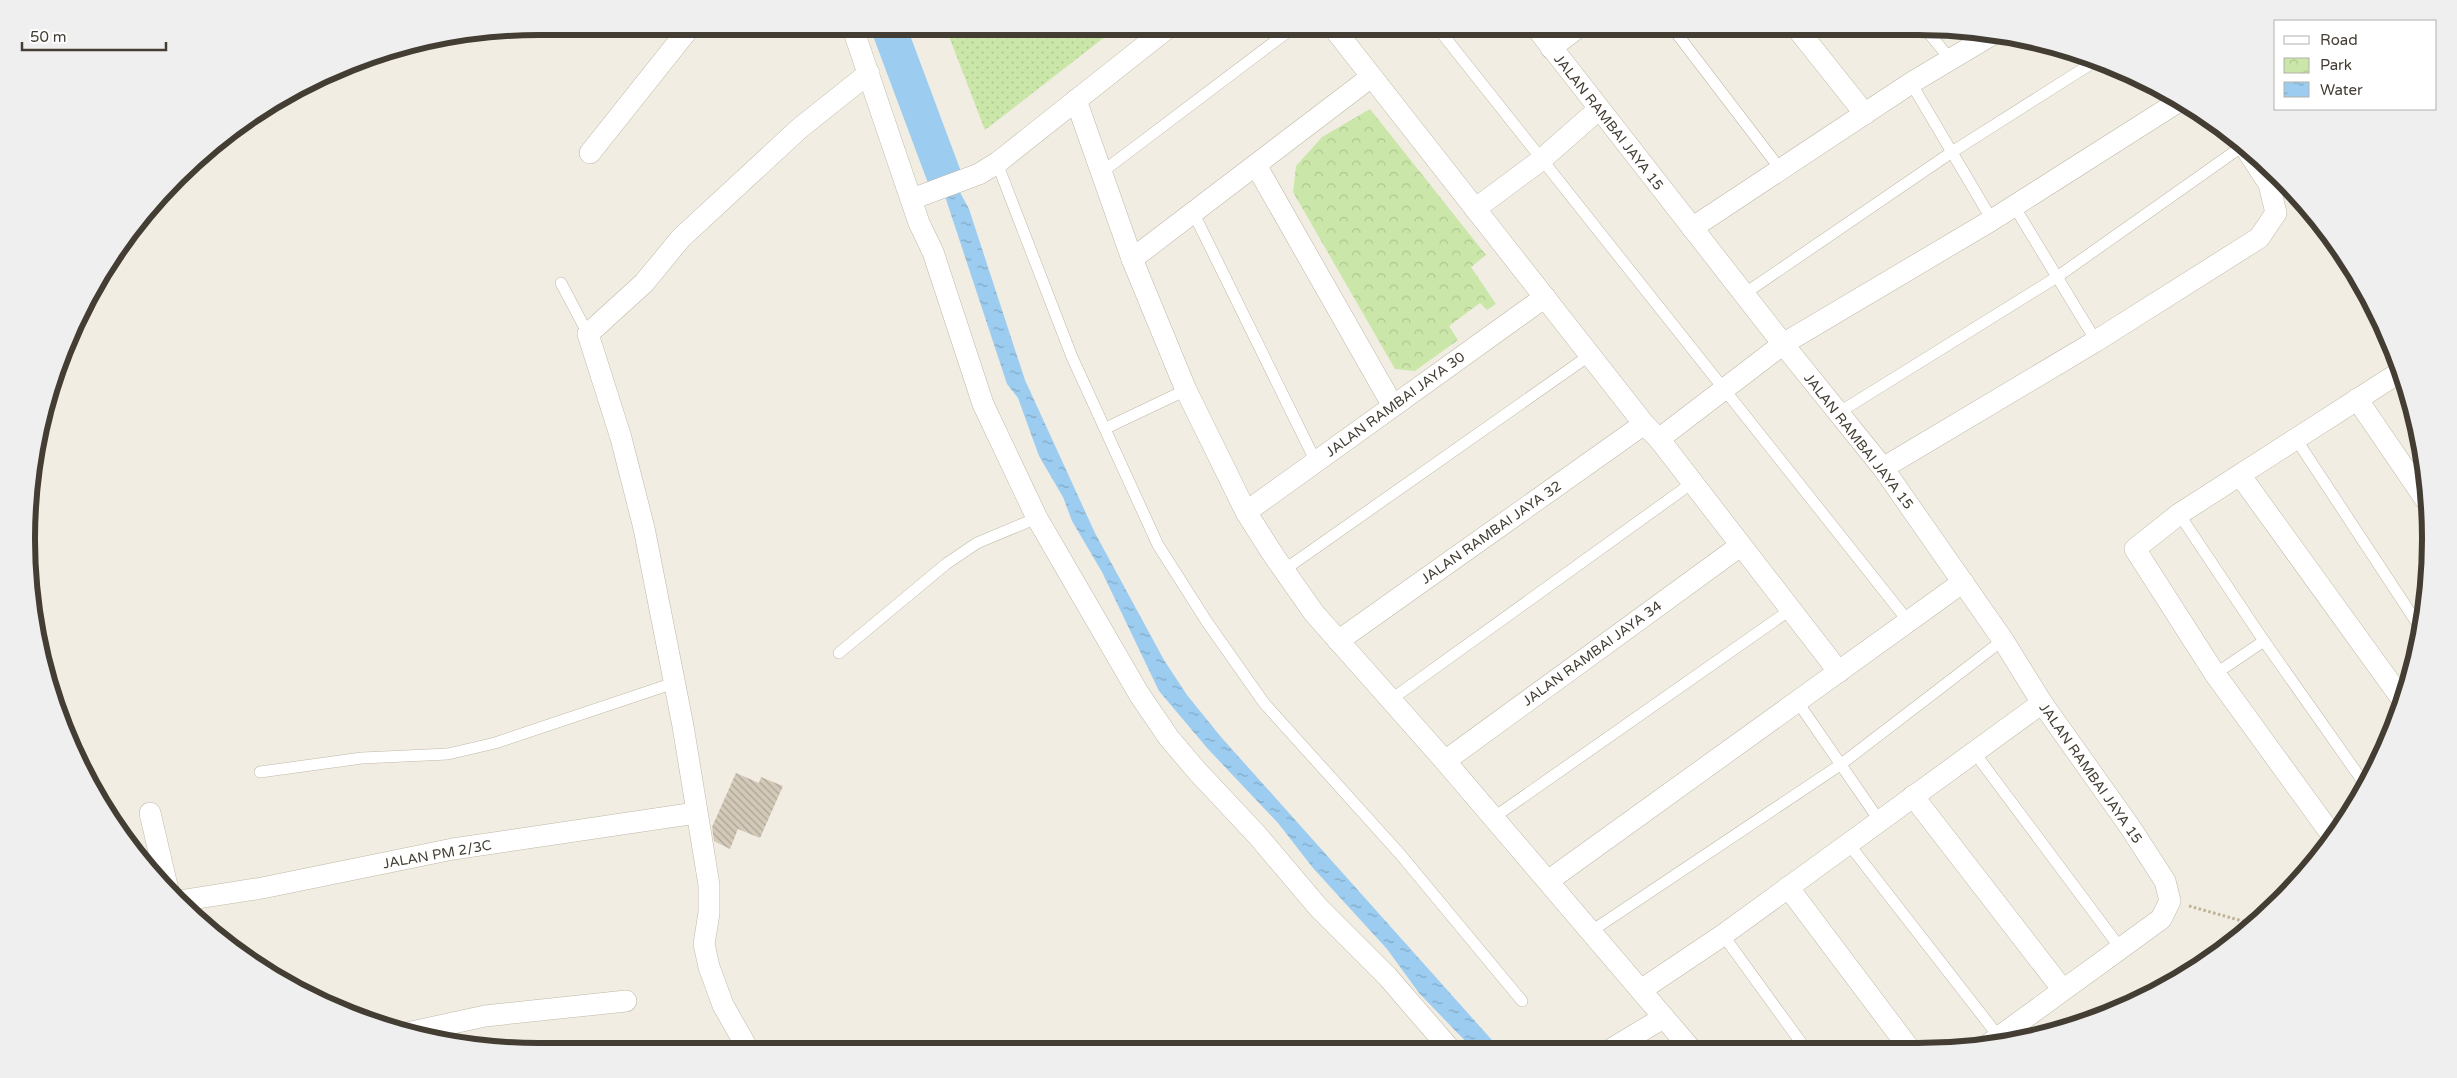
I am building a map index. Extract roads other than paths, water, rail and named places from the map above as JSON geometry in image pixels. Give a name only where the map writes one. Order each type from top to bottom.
[{"type":"street","points":[[590,153],[684,35]]},
{"type":"street","points":[[855,35],[919,196],[919,223],[933,252],[983,404],[1037,518],[1139,694],[1169,738],[1257,834],[1318,907],[1387,976],[1423,1015],[1445,1043]]},
{"type":"street","points":[[919,196],[988,169],[1159,35]]},
{"type":"street","points":[[1339,35],[1644,424],[1659,439],[1839,672]]},
{"type":"street","name":"JALAN RAMBAI JAYA 15","points":[[1542,35],[1783,344],[1883,468],[2003,640],[2042,703],[2130,827],[2165,881],[2170,901],[2161,919],[2121,949]]},
{"type":"street","points":[[1551,48],[1568,35]]},
{"type":"street","points":[[1802,35],[1865,114]]},
{"type":"street","points":[[1692,228],[1912,83],[1984,39]]},
{"type":"street","points":[[744,1043],[723,1005],[709,967],[704,944],[709,913],[709,885],[674,683],[644,528],[621,438],[588,334],[644,283],[681,238],[800,128],[869,73]]},
{"type":"street","points":[[1132,259],[1371,77]]},
{"type":"street","points":[[1076,100],[1132,259],[1186,390],[1246,512],[1314,613],[1389,700],[1445,761],[1686,1043]]},
{"type":"street","points":[[1659,439],[1783,344],[1992,220],[2173,105]]},
{"type":"street","points":[[1475,209],[1541,160],[1600,110]]},
{"type":"street","points":[[1256,165],[1393,406]]},
{"type":"street","points":[[1883,468],[2096,342],[2259,238],[2276,213],[2268,184],[2258,168]]},
{"type":"street","name":"JALAN RAMBAI JAYA 30","points":[[1246,512],[1545,298]]},
{"type":"street","points":[[2329,831],[2214,674],[2135,549],[2179,514],[2394,375]]},
{"type":"street","points":[[2357,399],[2420,491]]},
{"type":"street","name":"JALAN RAMBAI JAYA 32","points":[[1338,641],[1644,424]]},
{"type":"street","points":[[2240,475],[2397,693]]},
{"type":"street","name":"JALAN RAMBAI JAYA 34","points":[[1445,761],[1740,546]]},
{"type":"street","points":[[1548,881],[1963,582]]},
{"type":"street","points":[[1640,990],[1723,935],[2042,703]]},
{"type":"street","points":[[1913,796],[2063,990]]},
{"type":"street","points":[[150,813],[165,876]]},
{"type":"street","name":"JALAN PM 2/3C","points":[[188,900],[262,888],[453,849],[696,813]]},
{"type":"street","points":[[1788,887],[1905,1043]]},
{"type":"street","points":[[2000,1036],[2121,949]]},
{"type":"street","points":[[424,1029],[486,1016],[626,1001]]},
{"type":"street","points":[[1621,1043],[1663,1018]]},
{"type":"lane","points":[[1102,172],[1283,35]]},
{"type":"lane","points":[[1443,35],[1908,621]]},
{"type":"lane","points":[[1678,35],[1781,170]]},
{"type":"lane","points":[[1931,35],[1950,59]]},
{"type":"lane","points":[[1744,294],[1952,152],[2089,65]]},
{"type":"lane","points":[[1912,83],[1992,220]]},
{"type":"lane","points":[[1838,413],[2057,277],[2238,150]]},
{"type":"lane","points":[[988,169],[1158,546],[1207,622],[1264,703],[1400,854],[1522,1002]]},
{"type":"lane","points":[[2014,206],[2096,342]]},
{"type":"lane","points":[[1193,212],[1316,462]]},
{"type":"lane","points":[[561,283],[588,334]]},
{"type":"lane","points":[[1284,570],[1590,355]]},
{"type":"lane","points":[[1106,428],[1186,390]]},
{"type":"lane","points":[[2296,439],[2415,620]]},
{"type":"lane","points":[[1389,700],[1692,483]]},
{"type":"lane","points":[[2179,514],[2264,641],[2361,779]]},
{"type":"lane","points":[[840,653],[946,564],[977,544],[1037,518]]},
{"type":"lane","points":[[1493,818],[1790,610]]},
{"type":"lane","points":[[1590,932],[1840,765],[2003,640]]},
{"type":"lane","points":[[2214,674],[2264,641]]},
{"type":"lane","points":[[260,772],[362,758],[448,754],[495,743],[674,683]]},
{"type":"lane","points":[[1797,701],[1879,820]]},
{"type":"lane","points":[[1974,752],[2121,949]]},
{"type":"lane","points":[[1848,843],[1989,1038]]},
{"type":"lane","points":[[1723,935],[1801,1043]]},
{"type":"water","points":[[940,155],[969,209],[1025,380],[1095,533],[1164,660],[1187,695],[1221,737],[1495,1043],[1467,1043],[1419,993],[1387,949],[1313,868],[1278,823],[1208,749],[1159,691],[1102,572],[1072,521],[1063,497],[1039,456],[1018,398],[1007,384],[932,157]]},
{"type":"waterway","points":[[891,35],[944,176]]}]
